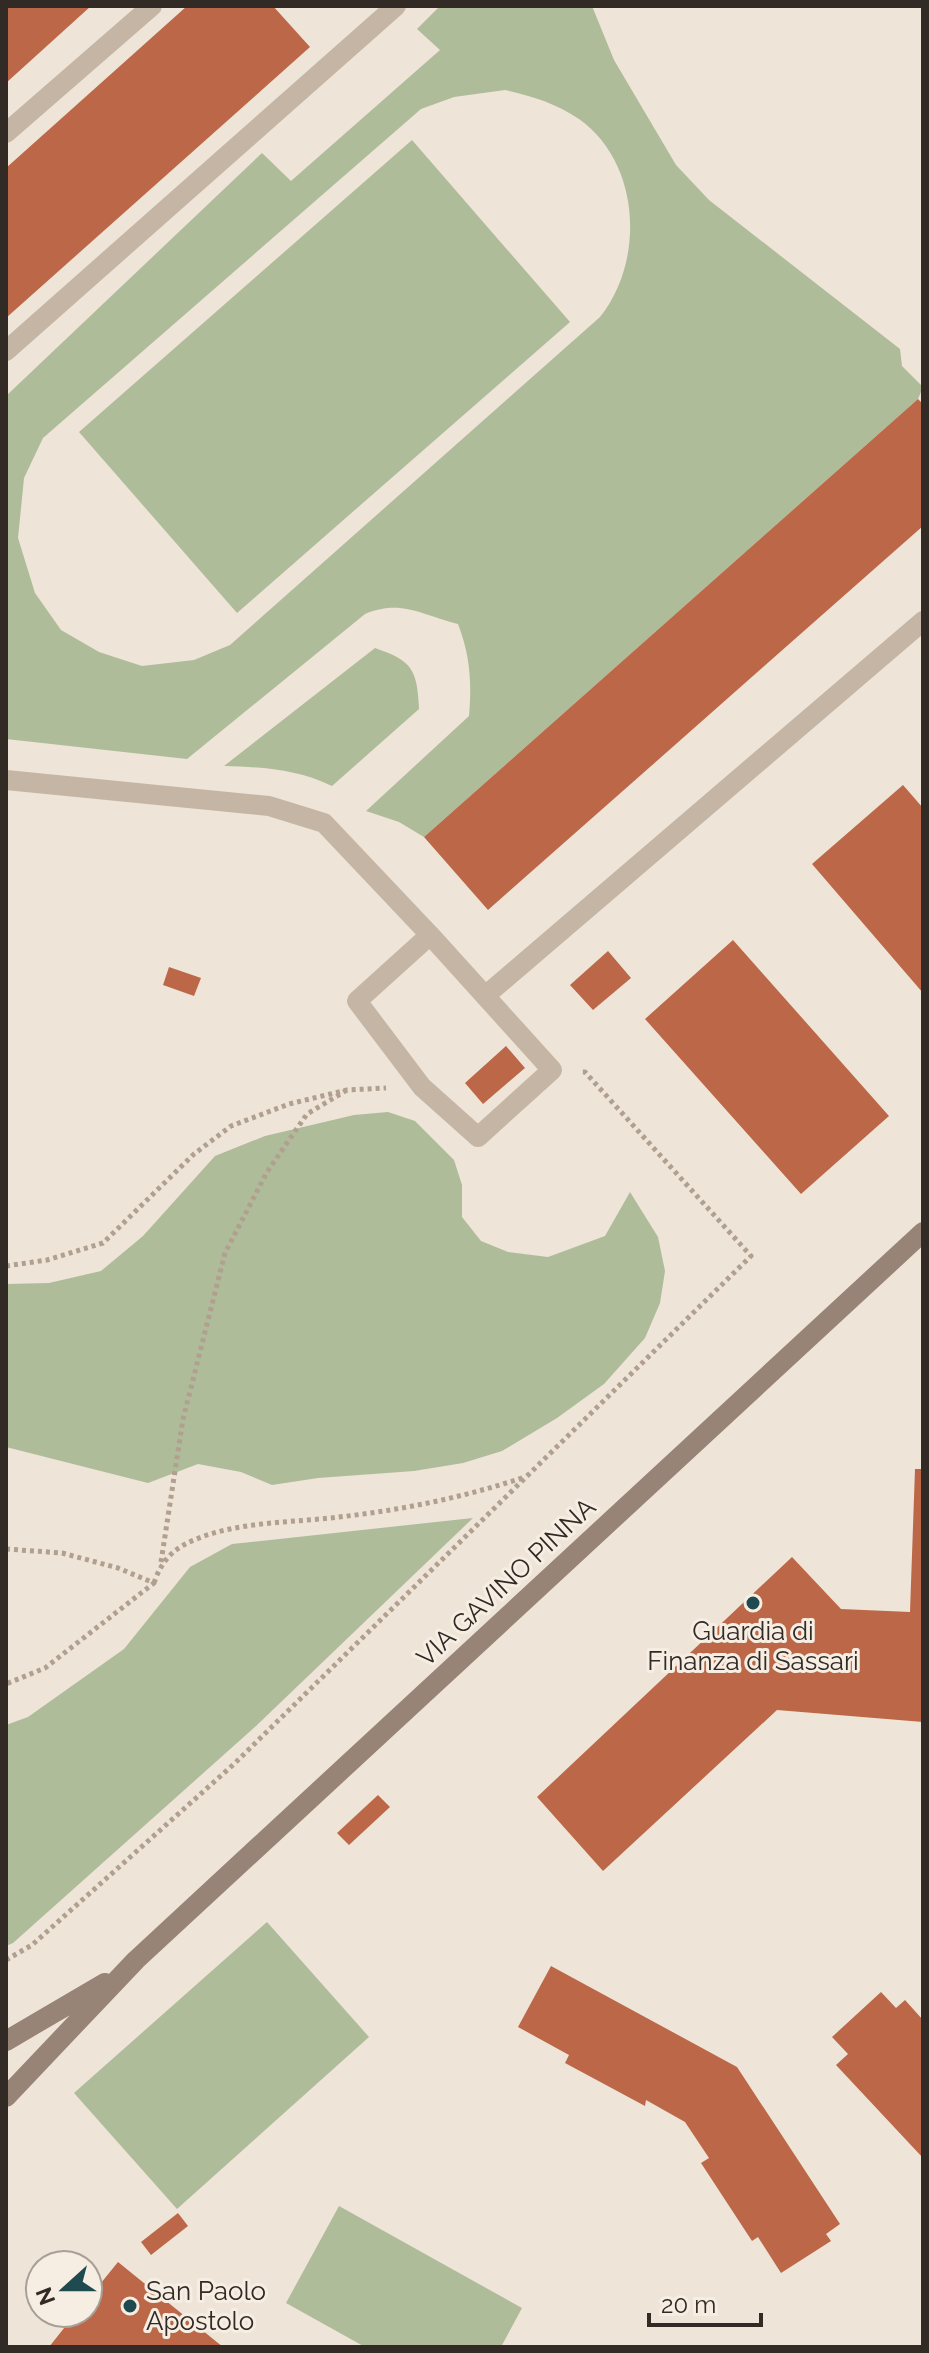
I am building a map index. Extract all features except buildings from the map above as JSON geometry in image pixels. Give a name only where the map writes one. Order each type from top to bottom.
[{"type":"street","name":"VIA GAVINO PINNA","points":[[6,2097],[125,1971],[923,1232]]},
{"type":"street","name":"VIA GAVINO PINNA","points":[[6,2041],[125,1971]]},
{"type":"lane","points":[[6,133],[152,6]]},
{"type":"lane","points":[[6,351],[396,6]]},
{"type":"lane","points":[[485,996],[923,621]]},
{"type":"lane","points":[[6,780],[269,806],[324,823],[430,935],[552,1070],[478,1137],[422,1087],[357,1001],[430,935]]},
{"type":"path","points":[[6,1960],[32,1945],[234,1764],[751,1256],[585,1072],[552,1070]]},
{"type":"path","points":[[6,1266],[47,1260],[103,1243],[194,1154],[231,1126],[289,1104],[347,1090],[307,1114],[267,1172],[225,1253],[183,1419],[161,1562],[154,1583],[45,1668],[6,1684]]},
{"type":"path","points":[[161,1562],[193,1540],[253,1524],[341,1517],[443,1501],[526,1477]]},
{"type":"path","points":[[6,1549],[62,1553],[118,1568],[154,1583]]},
{"type":"green space","points":[[440,6],[592,6],[614,60],[676,165],[709,200],[900,349],[902,366],[923,387],[918,399],[424,837],[399,822],[366,811],[469,716],[469,669],[458,624],[412,610],[390,608],[365,614],[187,759],[6,739],[6,396],[262,153],[291,181],[440,50],[417,29]],"holes":[[[505,90],[552,104],[570,113],[600,138],[615,161],[625,186],[630,214],[629,241],[615,294],[600,317],[230,645],[194,660],[142,666],[99,652],[61,630],[35,593],[18,538],[24,478],[43,438],[421,109],[454,97]]]},
{"type":"green space","points":[[412,140],[570,322],[237,613],[79,432]]},
{"type":"green space","points":[[375,648],[398,658],[410,669],[417,685],[419,709],[332,786],[292,772],[224,766]]},
{"type":"green space","points":[[388,1112],[415,1121],[454,1160],[462,1185],[462,1217],[481,1241],[508,1252],[548,1257],[605,1236],[630,1192],[658,1237],[665,1271],[660,1303],[645,1338],[604,1384],[557,1418],[502,1451],[463,1463],[414,1471],[318,1478],[272,1485],[241,1472],[198,1464],[148,1483],[6,1447],[6,1284],[49,1283],[101,1271],[143,1236],[215,1156],[265,1136],[354,1115]]},
{"type":"green space","points":[[473,1518],[256,1726],[6,1946],[6,1725],[28,1717],[124,1649],[190,1567],[232,1544]]},
{"type":"green space","points":[[267,1922],[369,2037],[177,2209],[74,2093]]},
{"type":"green space","points":[[339,2206],[522,2308],[501,2347],[365,2347],[286,2303]]},
{"type":"place","name":"Guardia di Finanza di Sassari","points":[[753,1603]]},
{"type":"place","name":"San Paolo Apostolo","points":[[130,2306]]}]
